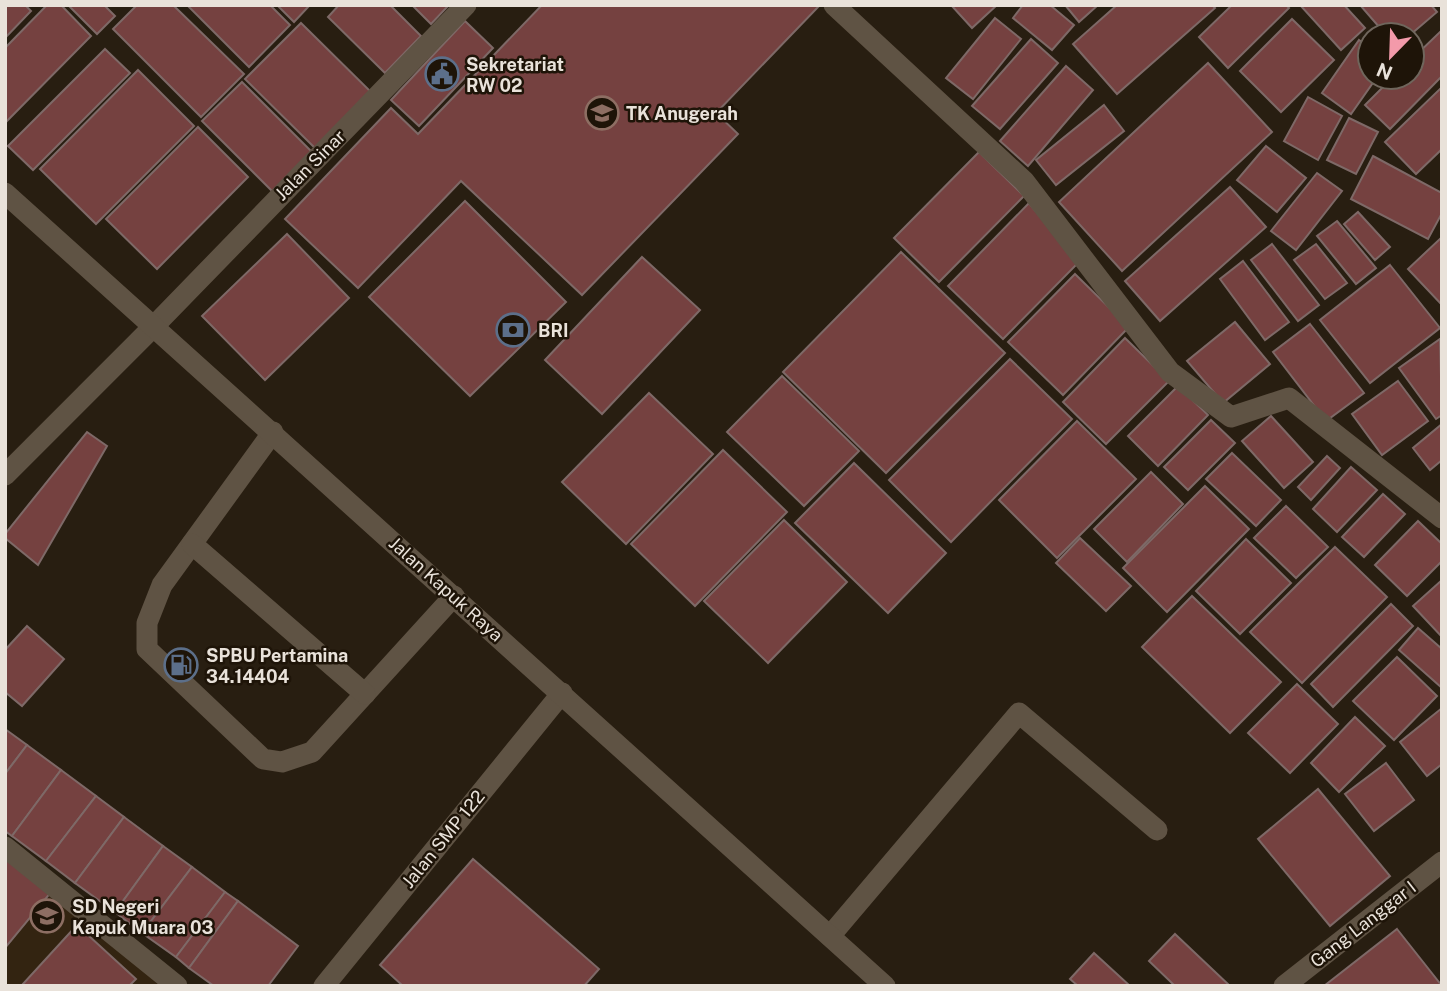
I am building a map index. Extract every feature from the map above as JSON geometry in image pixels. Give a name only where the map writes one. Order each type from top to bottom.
[{"type":"street","name":"Jalan Sinar","points":[[5,475],[466,5]]},
{"type":"street","points":[[834,5],[1024,181],[1170,372],[1231,417],[1289,398],[1442,518]]},
{"type":"street","name":"Jalan Kapuk Raya","points":[[5,193],[155,325],[885,986]]},
{"type":"street","points":[[273,432],[162,585],[147,623],[147,649],[263,759],[282,762],[312,752],[454,596]]},
{"type":"street","points":[[192,544],[365,694]]},
{"type":"street","name":"Jalan SMP 122","points":[[324,986],[562,693]]},
{"type":"street","points":[[831,936],[1019,713],[1157,830]]},
{"type":"street","points":[[5,847],[177,986]]},
{"type":"street","name":"Gang Langgar I","points":[[1284,986],[1442,862]]},
{"type":"shaded area","name":"SD Negeri Kapuk Muara 03","points":[[5,846],[171,986],[5,986]]},
{"type":"building","points":[[5,5],[25,5],[31,11],[5,38]]},
{"type":"building","points":[[47,5],[61,5],[91,36],[5,123],[5,48]]},
{"type":"building","points":[[68,5],[104,5],[115,16],[97,34]]},
{"type":"building","points":[[137,5],[173,5],[244,74],[201,117],[113,29]]},
{"type":"building","points":[[187,5],[270,5],[290,25],[249,67]]},
{"type":"building","points":[[277,5],[310,5],[294,22]]},
{"type":"building","points":[[339,5],[390,5],[421,36],[385,73],[328,17]]},
{"type":"building","points":[[412,5],[449,5],[431,24]]},
{"type":"building","points":[[542,5],[820,5],[716,113],[738,134],[582,295],[461,181],[358,288],[285,219],[391,108],[418,134]]},
{"type":"building","points":[[951,5],[997,5],[972,28]]},
{"type":"building","points":[[1023,5],[1050,5],[1074,25],[1052,50],[1013,18]]},
{"type":"building","points":[[1065,5],[1098,5],[1079,22]]},
{"type":"building","points":[[1117,5],[1212,5],[1215,8],[1117,94],[1073,44]]},
{"type":"building","points":[[1232,5],[1286,5],[1289,8],[1228,68],[1199,37]]},
{"type":"building","points":[[1300,5],[1344,5],[1359,21],[1356,21],[1356,36],[1341,50]]},
{"type":"building","points":[[1360,5],[1431,5],[1437,12],[1426,21],[1374,21]]},
{"type":"building","points":[[995,18],[1021,39],[973,99],[946,78]]},
{"type":"building","points":[[1292,19],[1334,60],[1281,112],[1240,71]]},
{"type":"building","name":"Sekretariat RW 02","points":[[465,21],[493,48],[419,126],[391,100]]},
{"type":"building","points":[[301,23],[375,96],[319,152],[245,79]]},
{"type":"building","points":[[1442,30],[1442,76],[1390,129],[1365,105],[1379,91],[1426,91],[1426,45]]},
{"type":"building","points":[[1031,39],[1058,63],[1000,129],[972,106]]},
{"type":"building","points":[[1356,44],[1356,91],[1367,91],[1351,114],[1322,93]]},
{"type":"building","points":[[105,49],[130,73],[33,170],[8,146]]},
{"type":"building","points":[[1208,63],[1272,132],[1122,271],[1059,202]]},
{"type":"building","points":[[1066,66],[1093,90],[1028,166],[1000,141]]},
{"type":"building","points":[[138,70],[194,126],[96,224],[40,169]]},
{"type":"building","points":[[242,82],[316,156],[277,196],[202,121]]},
{"type":"building","points":[[1442,87],[1442,149],[1416,174],[1385,142]]},
{"type":"building","points":[[1308,97],[1342,116],[1318,160],[1284,141]]},
{"type":"building","points":[[1104,105],[1124,131],[1056,185],[1036,160]]},
{"type":"building","points":[[1349,118],[1378,132],[1356,174],[1327,160]]},
{"type":"building","points":[[198,127],[248,177],[157,269],[106,219]]},
{"type":"building","points":[[1266,146],[1306,178],[1277,212],[1237,180]]},
{"type":"building","points":[[979,152],[1024,196],[939,282],[894,238]]},
{"type":"building","points":[[1373,156],[1442,193],[1442,213],[1428,239],[1351,199]]},
{"type":"building","points":[[1317,173],[1342,191],[1296,250],[1271,231]]},
{"type":"building","points":[[1230,187],[1266,227],[1160,321],[1125,281]]},
{"type":"building","points":[[465,201],[566,302],[470,396],[369,297]]},
{"type":"building","points":[[1029,203],[1078,263],[1003,339],[948,286]]},
{"type":"building","points":[[1358,212],[1390,247],[1375,260],[1344,224]]},
{"type":"building","points":[[1337,221],[1376,268],[1356,284],[1317,236]]},
{"type":"building","points":[[287,234],[349,298],[265,380],[202,316]]},
{"type":"building","points":[[1442,237],[1442,305],[1408,269]]},
{"type":"building","points":[[1272,244],[1319,305],[1298,321],[1251,260]]},
{"type":"building","points":[[1316,244],[1347,283],[1325,299],[1294,260]]},
{"type":"building","points":[[901,252],[1005,353],[886,473],[783,372]]},
{"type":"building","points":[[642,257],[700,310],[602,414],[545,360]]},
{"type":"building","points":[[1243,261],[1289,322],[1265,340],[1220,279]]},
{"type":"building","points":[[1390,265],[1440,328],[1370,383],[1320,320]]},
{"type":"building","points":[[1075,274],[1129,327],[1063,395],[1008,342]]},
{"type":"building","points":[[1235,322],[1270,364],[1223,403],[1187,361]]},
{"type":"building","points":[[1310,324],[1364,393],[1326,421],[1273,352]]},
{"type":"building","points":[[1125,338],[1169,381],[1106,444],[1063,402]]},
{"type":"building","points":[[1440,339],[1442,415],[1436,419],[1399,368]]},
{"type":"building","points":[[1010,359],[1072,419],[951,542],[889,480]]},
{"type":"building","points":[[782,376],[859,451],[804,506],[727,432]]},
{"type":"building","points":[[1398,381],[1428,421],[1382,455],[1352,414]]},
{"type":"building","points":[[1178,386],[1208,415],[1158,466],[1128,436]]},
{"type":"building","points":[[649,393],[713,454],[626,544],[562,482]]},
{"type":"building","points":[[1271,416],[1313,462],[1284,488],[1242,441]]},
{"type":"building","points":[[1211,420],[1235,443],[1188,490],[1164,467]]},
{"type":"building","points":[[1077,421],[1136,479],[1057,558],[999,500]]},
{"type":"building","points":[[1442,424],[1442,460],[1430,470],[1413,448]]},
{"type":"building","points":[[87,432],[107,446],[38,565],[5,538],[5,534]]},
{"type":"building","points":[[723,450],[787,512],[695,606],[631,544]]},
{"type":"building","points":[[1232,453],[1281,500],[1256,526],[1206,479]]},
{"type":"building","points":[[1327,456],[1340,468],[1311,500],[1298,487]]},
{"type":"building","points":[[854,463],[946,553],[888,613],[795,523]]},
{"type":"building","points":[[1351,467],[1377,490],[1337,532],[1313,509]]},
{"type":"building","points":[[1151,472],[1183,504],[1127,562],[1094,529]]},
{"type":"building","points":[[1205,486],[1249,529],[1167,612],[1123,568]]},
{"type":"building","points":[[1383,494],[1405,514],[1364,557],[1342,537]]},
{"type":"building","points":[[1286,506],[1328,547],[1296,578],[1254,538]]},
{"type":"building","points":[[784,520],[847,582],[768,663],[704,601]]},
{"type":"building","points":[[1418,521],[1442,544],[1442,561],[1407,596],[1375,565]]},
{"type":"building","points":[[1080,538],[1131,586],[1106,611],[1056,563]]},
{"type":"building","points":[[1246,539],[1291,583],[1240,634],[1196,591]]},
{"type":"building","points":[[1335,547],[1387,597],[1302,683],[1250,632]]},
{"type":"building","points":[[1442,580],[1442,637],[1413,606]]},
{"type":"building","points":[[1192,596],[1281,682],[1230,733],[1142,647]]},
{"type":"building","points":[[1391,604],[1413,626],[1333,707],[1311,684]]},
{"type":"building","points":[[27,626],[64,659],[22,706],[5,692],[5,650]]},
{"type":"building","points":[[1418,628],[1442,649],[1442,688],[1399,650]]},
{"type":"building","points":[[1397,657],[1437,696],[1394,740],[1353,701]]},
{"type":"building","points":[[1297,684],[1338,724],[1290,773],[1248,733]]},
{"type":"building","points":[[1442,708],[1442,764],[1427,776],[1400,742]]},
{"type":"building","points":[[1355,717],[1385,746],[1339,792],[1311,763]]},
{"type":"building","points":[[5,729],[27,745],[5,774]]},
{"type":"building","points":[[27,745],[61,770],[12,836],[5,831],[5,774]]},
{"type":"building","points":[[1386,763],[1414,800],[1374,831],[1345,794]]},
{"type":"building","points":[[61,770],[96,796],[46,861],[12,836]]},
{"type":"building","points":[[1318,789],[1390,876],[1330,926],[1258,839]]},
{"type":"building","points":[[96,796],[124,817],[75,883],[46,861]]},
{"type":"building","points":[[124,817],[163,846],[115,912],[75,883]]},
{"type":"building","points":[[163,846],[192,867],[142,933],[115,912]]},
{"type":"building","points":[[5,853],[52,891],[5,948]]},
{"type":"building","points":[[473,859],[599,969],[584,986],[403,986],[380,965]]},
{"type":"building","points":[[192,867],[225,892],[176,957],[142,933]]},
{"type":"building","points":[[225,892],[238,901],[189,968],[176,957]]},
{"type":"building","points":[[238,901],[298,946],[268,986],[214,986],[189,968]]},
{"type":"building","points":[[77,925],[136,979],[129,986],[22,985]]},
{"type":"building","points":[[1397,929],[1442,986],[1324,986]]},
{"type":"building","points":[[1175,934],[1230,986],[1175,986],[1149,961]]},
{"type":"building","points":[[1094,953],[1130,986],[1078,986],[1070,979]]},
{"type":"place","name":"Sekretariat RW 02","points":[[442,74]]},
{"type":"place","name":"TK Anugerah","points":[[602,113]]},
{"type":"place","name":"BRI","points":[[513,330]]},
{"type":"place","name":"SPBU Pertamina 34.14404","points":[[181,665]]},
{"type":"place","name":"SD Negeri Kapuk Muara 03","points":[[47,916]]}]
